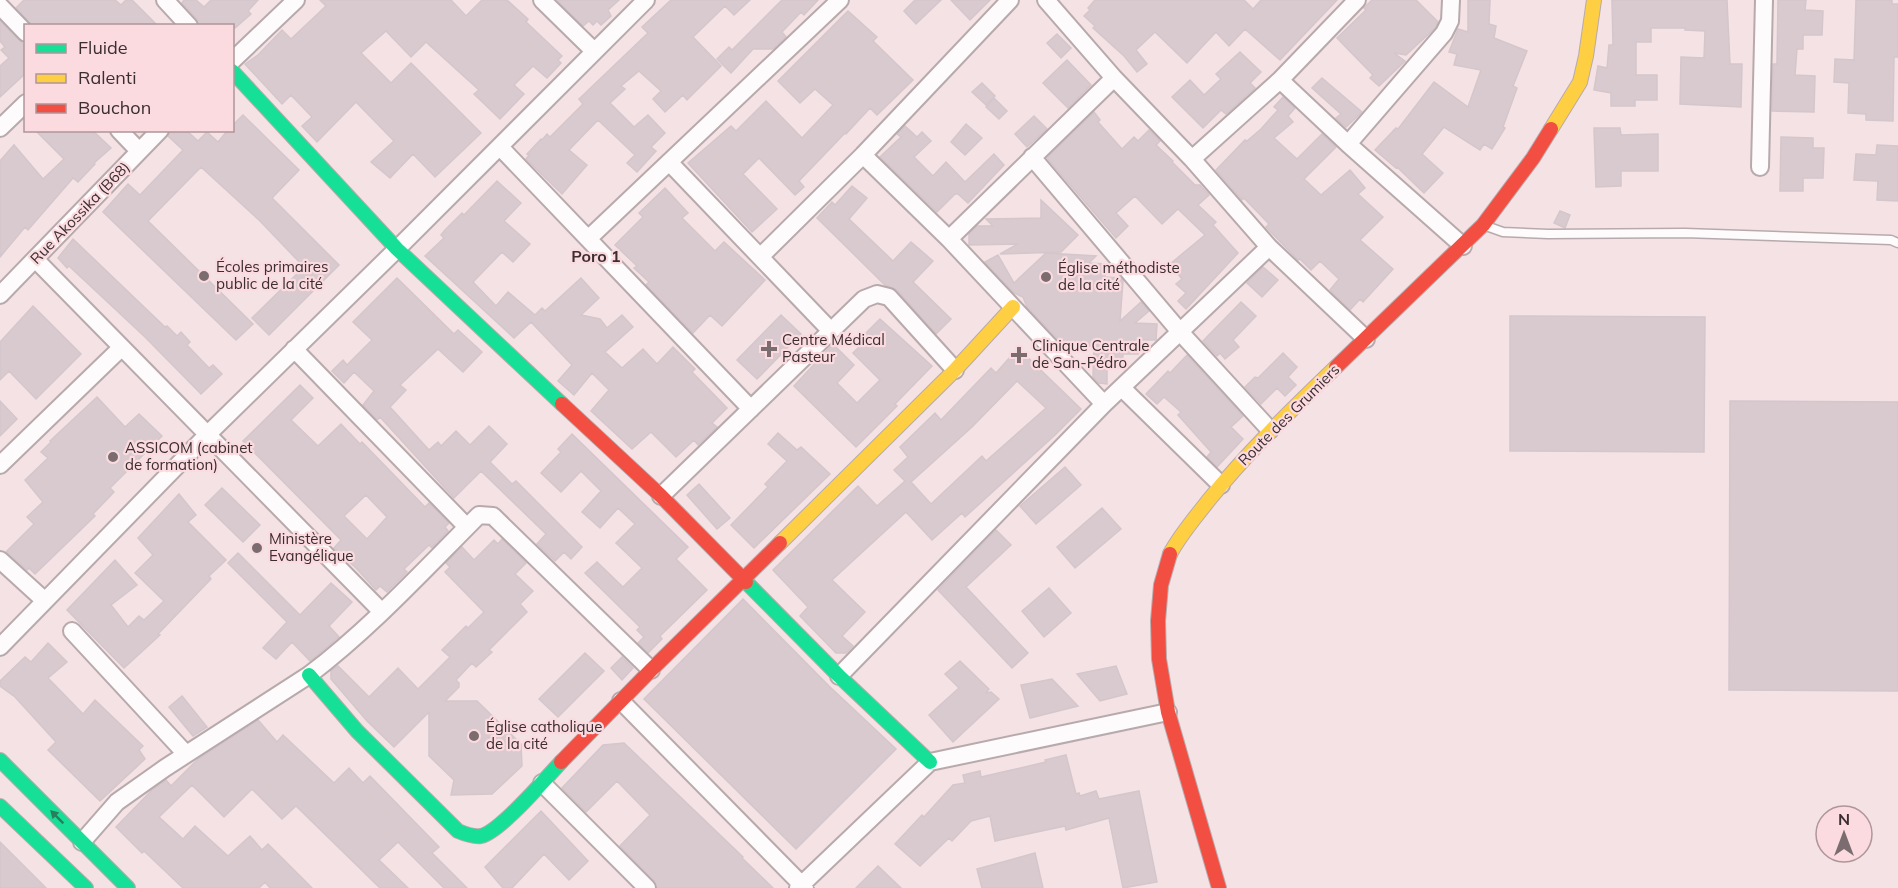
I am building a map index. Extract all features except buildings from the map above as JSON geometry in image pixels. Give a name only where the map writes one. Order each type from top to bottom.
[{"type":"street","points":[[165,0],[187,24]]},
{"type":"street","points":[[234,59],[296,0]]},
{"type":"street","points":[[542,0],[594,51]]},
{"type":"street","points":[[0,647],[208,434],[646,0]]},
{"type":"street","points":[[589,238],[840,0]]},
{"type":"street","points":[[760,257],[862,155],[1010,0]]},
{"type":"street","points":[[1046,0],[1114,78],[1192,159],[1269,247],[1366,339]]},
{"type":"street","points":[[1192,159],[1280,80],[1357,0]]},
{"type":"street","points":[[1347,144],[1444,33],[1450,21],[1451,0]]},
{"type":"street","name":"Route des Grumiers","points":[[1219,888],[1168,712],[1159,659],[1158,621],[1161,585],[1171,552],[1221,485],[1270,430],[1483,225],[1533,158],[1580,82],[1594,0]]},
{"type":"street","points":[[1760,167],[1764,0]]},
{"type":"street","points":[[0,6],[24,31]]},
{"type":"street","points":[[234,73],[397,249],[661,496],[839,676],[930,762]]},
{"type":"street","points":[[949,239],[1114,78]]},
{"type":"street","points":[[1280,80],[1347,144],[1463,246]]},
{"type":"street","points":[[0,128],[24,105]]},
{"type":"street","points":[[121,132],[139,151]]},
{"type":"street","name":"Rue Akossika (B68)","points":[[0,295],[158,132]]},
{"type":"street","points":[[500,147],[751,409]]},
{"type":"street","points":[[862,155],[949,239],[1104,404]]},
{"type":"street","points":[[1032,157],[1181,333],[1270,430]]},
{"type":"street","points":[[669,162],[830,330]]},
{"type":"street","points":[[839,676],[1104,404],[1269,247]]},
{"type":"street","points":[[36,260],[382,612]]},
{"type":"street","points":[[661,496],[864,299],[878,294],[889,297],[955,370]]},
{"type":"street","points":[[309,675],[366,739],[458,831],[471,837],[486,836],[509,816],[651,670],[955,370],[1013,307]]},
{"type":"street","points":[[0,465],[121,348]]},
{"type":"street","points":[[294,349],[467,527]]},
{"type":"street","points":[[1122,388],[1221,485]]},
{"type":"street","points":[[82,842],[117,802],[186,754],[309,675],[328,660],[382,612],[479,515],[493,516],[651,670]]},
{"type":"street","points":[[0,560],[44,600]]},
{"type":"street","points":[[72,631],[186,754]]},
{"type":"street","points":[[621,701],[802,887],[930,762],[1168,712]]},
{"type":"street","points":[[0,760],[128,888]]},
{"type":"street","points":[[542,783],[647,888]]},
{"type":"street","points":[[0,806],[86,888]]},
{"type":"lane","points":[[1483,225],[1503,232],[1548,234],[1685,233],[1891,240],[1898,243]]},
{"type":"traffic: fast","points":[[234,73],[397,249],[562,404]]},
{"type":"traffic: fast","points":[[746,582],[839,676],[930,762]]},
{"type":"traffic: fast","points":[[309,675],[357,731],[458,831],[466,834],[481,836],[499,825],[561,762]]},
{"type":"traffic: fast","points":[[0,760],[128,888]]},
{"type":"traffic: fast","points":[[0,806],[86,888]]},
{"type":"traffic: slow","points":[[1551,129],[1580,82],[1594,0]]},
{"type":"traffic: slow","points":[[780,543],[955,370],[1013,307]]},
{"type":"traffic: slow","points":[[1170,554],[1193,520],[1238,466],[1336,367]]},
{"type":"traffic: jam","points":[[1336,367],[1483,225],[1533,158],[1551,129]]},
{"type":"traffic: jam","points":[[562,404],[661,496],[746,582]]},
{"type":"traffic: jam","points":[[561,762],[780,543]]},
{"type":"traffic: jam","points":[[1170,554],[1161,585],[1158,621],[1159,659],[1168,712],[1219,888]]},
{"type":"place","name":"Écoles primaires public de la cité","points":[[204,276]]},
{"type":"place","name":"Église méthodiste de la cité","points":[[1046,277]]},
{"type":"place","name":"Centre Médical Pasteur","points":[[769,349]]},
{"type":"place","name":"Clinique Centrale de San-Pédro","points":[[1019,355]]},
{"type":"place","name":"ASSICOM (cabinet de formation)","points":[[113,457]]},
{"type":"place","name":"Ministère Evangélique","points":[[257,548]]},
{"type":"place","name":"Église catholique de la cité","points":[[474,736]]},
{"type":"district","name":"Poro 1","points":[[596,256]]}]
